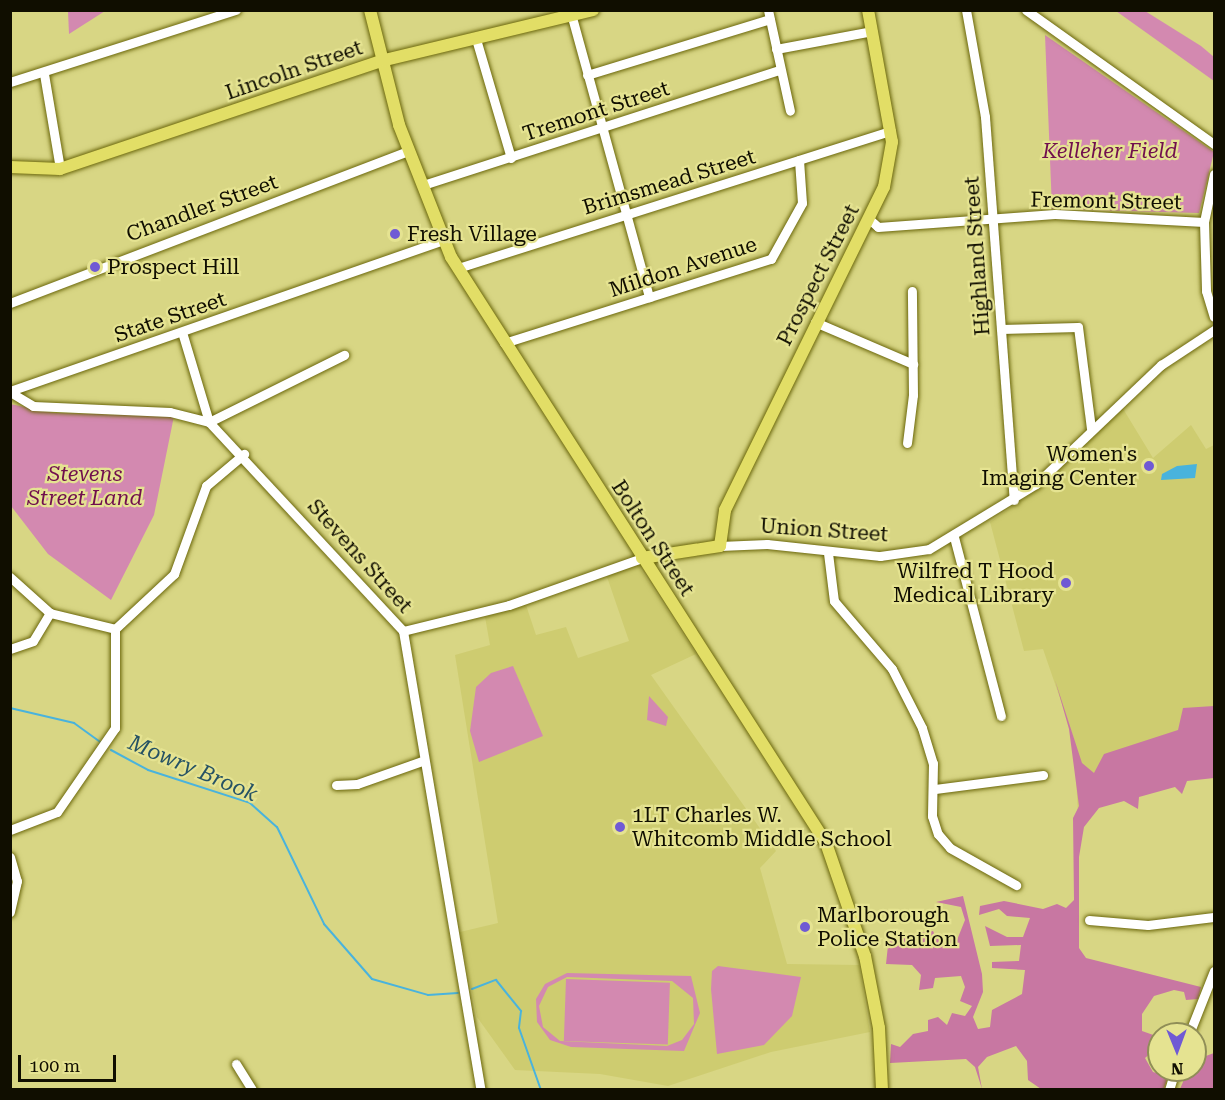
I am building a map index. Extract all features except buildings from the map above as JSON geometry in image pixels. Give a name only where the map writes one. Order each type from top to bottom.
[{"type":"main road","name":"Bolton Street","points":[[370,10],[381,61],[408,151],[444,240],[458,268],[831,854],[854,913],[872,988],[882,1089]]},
{"type":"main road","name":"Lincoln Street","points":[[10,167],[60,169],[381,61],[477,39],[571,13],[593,10]]},
{"type":"main road","name":"Prospect Street","points":[[720,546],[725,510],[891,170],[891,131],[868,10]]},
{"type":"main road","name":"Union Street","points":[[642,558],[720,546]]},
{"type":"street","points":[[10,82],[44,74],[236,10]]},
{"type":"street","name":"Highland Street","points":[[966,10],[982,89],[994,219],[1014,500]]},
{"type":"street","points":[[1026,10],[1215,144]]},
{"type":"street","points":[[571,13],[649,297]]},
{"type":"street","points":[[588,75],[769,15],[790,111]]},
{"type":"street","points":[[776,49],[872,31]]},
{"type":"street","points":[[477,39],[511,158]]},
{"type":"street","name":"Tremont Street","points":[[423,185],[603,129],[780,70]]},
{"type":"street","points":[[44,74],[60,169]]},
{"type":"street","name":"Brimsmead Street","points":[[458,268],[891,131]]},
{"type":"street","name":"Chandler Street","points":[[10,303],[408,151]]},
{"type":"street","name":"Mildon Avenue","points":[[504,343],[771,259],[802,203],[799,160]]},
{"type":"street","points":[[1215,174],[1204,222],[1206,291],[1215,317]]},
{"type":"street","name":"Fremont Street","points":[[868,218],[878,227],[1084,214],[1204,222]]},
{"type":"street","name":"State Street","points":[[10,391],[444,240]]},
{"type":"street","points":[[907,443],[913,364],[912,291]]},
{"type":"street","points":[[815,322],[913,364]]},
{"type":"street","points":[[1001,329],[1078,327],[1091,428]]},
{"type":"street","name":"Union Street","points":[[720,546],[767,544],[828,553],[915,553],[954,537],[1014,500],[1171,356],[1215,330]]},
{"type":"street","points":[[182,332],[209,422],[344,355]]},
{"type":"street","name":"Stevens Street","points":[[10,391],[33,406],[170,412],[209,422],[243,454],[403,631],[422,761],[481,1089]]},
{"type":"street","points":[[10,830],[57,812],[115,728],[115,629],[170,579],[206,486],[243,454]]},
{"type":"street","points":[[954,537],[1001,716]]},
{"type":"street","points":[[828,553],[834,601],[892,669],[910,700],[930,750],[935,789],[932,816],[943,841],[1016,885]]},
{"type":"street","name":"Union Street","points":[[403,631],[509,604],[642,558]]},
{"type":"street","points":[[10,577],[50,613],[115,629]]},
{"type":"street","points":[[10,649],[33,641],[50,613]]},
{"type":"street","points":[[336,785],[357,784],[422,761]]},
{"type":"street","points":[[935,789],[1043,775]]},
{"type":"street","points":[[10,857],[17,881],[10,912]]},
{"type":"street","points":[[1089,920],[1148,925],[1215,917]]},
{"type":"street","points":[[1195,1022],[1215,971]]},
{"type":"street","points":[[236,1064],[252,1089]]},
{"type":"shaded area","points":[[1122,407],[1153,458],[1191,425],[1206,449],[1214,445],[1214,767],[1078,814],[1074,739],[1043,649],[1024,651],[990,522],[1044,485]]},
{"type":"shaded area","name":"1LT Charles W. Whitcomb Middle School","points":[[637,564],[696,654],[651,675],[776,851],[760,868],[787,964],[859,965],[870,1032],[771,1052],[668,1086],[600,1074],[515,1070],[477,1017],[460,932],[498,923],[455,655],[490,645],[485,617],[526,605],[536,635],[566,627],[578,658],[629,641],[606,574]]},
{"type":"shaded area","points":[[1055,680],[1082,763],[1094,773],[1104,754],[1178,730],[1183,708],[1214,706],[1214,778],[1187,781],[1182,794],[1175,787],[1139,797],[1138,809],[1124,801],[1099,808],[1084,827],[1079,857],[1079,948],[1086,958],[1201,987],[1198,999],[1186,1000],[1184,992],[1174,990],[1154,996],[1142,1014],[1142,1031],[1147,1033],[1147,1056],[1145,1058],[1147,1082],[1166,1082],[1164,1089],[1041,1089],[1028,1080],[1027,1061],[1016,1046],[987,1057],[978,1067],[982,1089],[975,1067],[966,1059],[890,1063],[891,1044],[900,1047],[913,1034],[928,1031],[928,1020],[938,1017],[947,1025],[952,1013],[965,1016],[972,1006],[960,1001],[965,987],[961,976],[935,978],[933,988],[919,990],[921,975],[912,965],[886,964],[889,936],[933,931],[937,939],[957,940],[965,920],[961,907],[936,902],[963,896],[982,974],[983,992],[973,1017],[978,1029],[990,1027],[992,1010],[1022,994],[1025,970],[992,968],[992,962],[1019,961],[1021,945],[990,946],[985,926],[1007,937],[1023,937],[1030,918],[1007,916],[999,909],[979,915],[980,906],[1004,901],[1043,909],[1057,904],[1066,908],[1074,900],[1073,818],[1079,806],[1069,729]]},
{"type":"shaded area","points":[[1214,1053],[1214,1089],[1180,1089],[1183,1082],[1207,1082],[1207,1056]]},
{"type":"green space","points":[[68,10],[105,11],[69,34]]},
{"type":"green space","points":[[1116,11],[1145,11],[1201,46],[1214,57],[1214,81]]},
{"type":"green space","name":"Kelleher Field","points":[[1045,35],[1214,152],[1199,213],[1052,209]]},
{"type":"green space","name":"Stevens Street Land","points":[[10,404],[54,413],[174,416],[154,515],[111,600],[48,554],[11,506]]},
{"type":"green space","points":[[513,666],[543,736],[479,762],[470,731],[476,687],[491,673]]},
{"type":"green space","points":[[649,696],[668,717],[666,726],[647,720]]},
{"type":"green space","points":[[718,966],[801,977],[792,1016],[764,1045],[717,1054],[711,989],[712,971]]},
{"type":"green space","points":[[567,973],[691,976],[700,1013],[684,1051],[571,1047],[550,1040],[537,1022],[536,999],[545,984]],"holes":[[[567,977],[672,981],[693,998],[694,1024],[682,1040],[667,1046],[560,1041],[543,1027],[539,1006],[548,987]]]},
{"type":"green space","points":[[566,979],[670,983],[668,1045],[564,1041]]},
{"type":"water","points":[[1197,464],[1195,478],[1161,480],[1162,474],[1177,466]]},
{"type":"waterway","name":"Mowry Brook","points":[[10,708],[74,723],[100,742]]},
{"type":"waterway","name":"Mowry Brook","points":[[111,750],[148,770],[250,803],[277,827],[324,924],[372,979],[428,995],[458,993]]},
{"type":"waterway","name":"Mowry Brook","points":[[472,989],[496,980],[521,1011],[519,1028],[541,1090]]},
{"type":"place","name":"Fresh Village","points":[[395,234]]},
{"type":"place","name":"Prospect Hill","points":[[95,267]]},
{"type":"place","name":"Women's Imaging Center","points":[[1149,466]]},
{"type":"place","name":"Wilfred T Hood Medical Library","points":[[1066,583]]},
{"type":"place","name":"1LT Charles W. Whitcomb Middle School","points":[[620,827]]},
{"type":"place","name":"Marlborough Police Station","points":[[805,927]]}]
